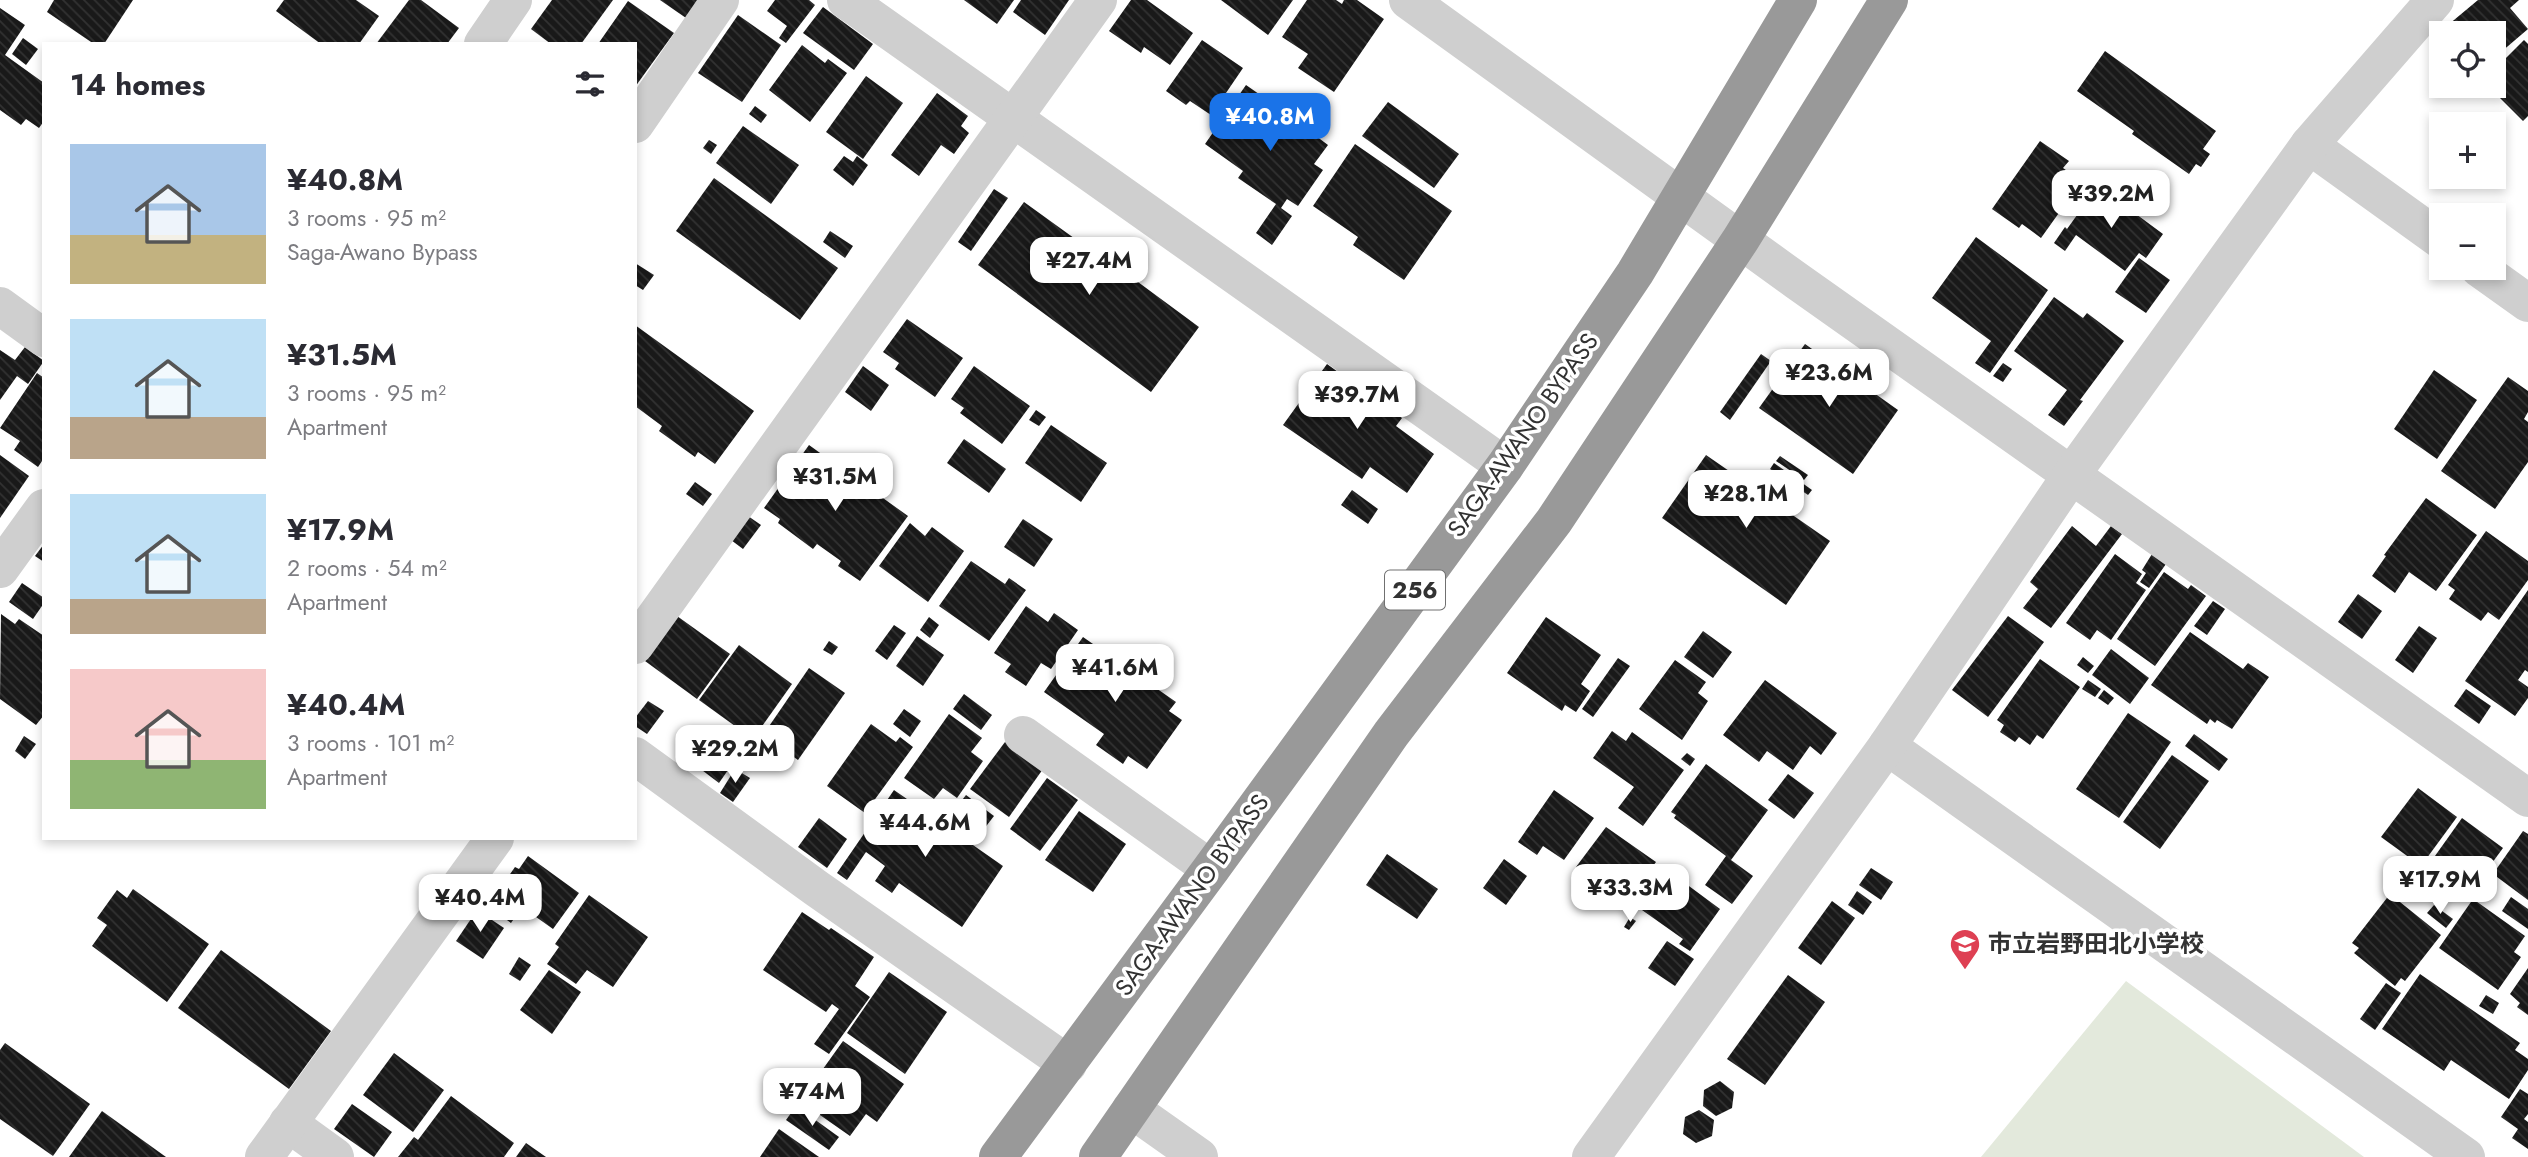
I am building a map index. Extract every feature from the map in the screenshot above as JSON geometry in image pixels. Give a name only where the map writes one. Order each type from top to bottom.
[{"type":"highway","name":"SAGA-AWANO BYPASS","points":[[998,1157],[1505,466],[1635,273],[1798,0]]},
{"type":"highway","name":"256","points":[[1098,1157],[1391,734],[1554,521],[1741,239],[1889,0]]},
{"type":"street","points":[[484,42],[513,0]]},
{"type":"street","points":[[637,121],[720,0]]},
{"type":"street","points":[[846,0],[1505,466]]},
{"type":"street","points":[[637,642],[1098,0]]},
{"type":"street","points":[[1408,0],[1797,281],[2528,798]]},
{"type":"street","points":[[1591,1157],[1887,746],[2071,474],[2309,145],[2435,0]]},
{"type":"street","points":[[2309,145],[2429,231]]},
{"type":"street","points":[[2496,280],[2528,303]]},
{"type":"street","points":[[0,306],[42,337]]},
{"type":"street","points":[[0,569],[42,511]]},
{"type":"street","points":[[1023,735],[1211,869]]},
{"type":"street","points":[[1887,746],[2466,1157]]},
{"type":"street","points":[[637,757],[816,888],[1068,1064]]},
{"type":"street","points":[[264,1157],[494,840]]},
{"type":"street","points":[[1131,1109],[1199,1157]]},
{"type":"street","points":[[288,1123],[335,1157]]},
{"type":"shaded area","points":[[2126,981],[2364,1157],[1981,1157]]},
{"type":"building","points":[[54,0],[133,0],[105,42],[91,42],[47,12]]},
{"type":"building","points":[[284,0],[356,0],[379,16],[360,42],[318,42],[276,11]]},
{"type":"building","points":[[409,0],[421,0],[459,28],[448,42],[378,42]]},
{"type":"building","points":[[552,0],[613,0],[582,42],[548,42],[531,29]]},
{"type":"building","points":[[660,0],[699,0],[686,18]]},
{"type":"building","points":[[775,0],[809,0],[815,5],[786,43],[779,38],[787,26],[767,11]]},
{"type":"building","points":[[964,0],[1014,0],[997,24]]},
{"type":"building","points":[[1021,0],[1069,0],[1045,35],[1013,12]]},
{"type":"building","points":[[1131,0],[1147,0],[1193,33],[1170,65],[1144,47],[1141,53],[1109,31]]},
{"type":"building","points":[[1221,0],[1293,0],[1268,35]]},
{"type":"building","points":[[1307,0],[1336,0],[1342,4],[1344,0],[1357,0],[1384,19],[1334,92],[1298,68],[1308,54],[1282,37]]},
{"type":"building","points":[[2478,0],[2519,0],[2510,8],[2528,29],[2506,48],[2506,21],[2453,21]]},
{"type":"building","points":[[628,1],[674,33],[637,84],[637,42],[599,42]]},
{"type":"building","points":[[823,7],[873,44],[854,70],[803,33]]},
{"type":"building","points":[[0,8],[25,25],[5,55],[42,82],[42,124],[39,128],[26,119],[21,125],[0,110]]},
{"type":"building","points":[[738,15],[781,45],[742,102],[698,73]]},
{"type":"building","points":[[23,38],[38,49],[26,65],[12,54]]},
{"type":"building","points":[[1202,40],[1243,68],[1211,115],[1190,101],[1186,105],[1166,91]]},
{"type":"building","points":[[2524,40],[2528,44],[2528,116],[2523,121],[2500,98],[2506,98],[2506,58]]},
{"type":"building","points":[[802,45],[825,63],[828,59],[847,73],[810,122],[769,90]]},
{"type":"building","points":[[2105,51],[2216,131],[2203,149],[2210,154],[2201,167],[2196,164],[2189,174],[2077,91]]},
{"type":"building","points":[[866,76],[903,103],[863,159],[826,132]]},
{"type":"building","points":[[1246,85],[1269,101],[1273,95],[1321,129],[1316,136],[1328,145],[1314,164],[1323,170],[1298,206],[1287,199],[1281,208],[1292,216],[1272,245],[1256,233],[1276,204],[1238,178],[1243,171],[1205,144]]},
{"type":"building","points":[[937,93],[968,116],[961,126],[969,133],[954,154],[941,145],[919,176],[891,155]]},
{"type":"building","points":[[1388,102],[1459,154],[1434,188],[1362,136]]},
{"type":"building","points":[[755,106],[767,115],[761,123],[749,114]]},
{"type":"building","points":[[743,126],[799,165],[771,204],[716,163]]},
{"type":"building","points":[[709,140],[717,145],[711,154],[703,148]]},
{"type":"building","points":[[2040,141],[2069,161],[2063,168],[2089,186],[2068,215],[2061,210],[2041,238],[2022,224],[2019,228],[1992,209]]},
{"type":"building","points":[[1355,144],[1452,211],[1404,280],[1353,245],[1358,237],[1313,206]]},
{"type":"building","points":[[844,156],[853,162],[857,156],[868,165],[853,186],[833,170]]},
{"type":"building","points":[[2081,171],[2094,180],[2091,185],[2077,176]]},
{"type":"building","points":[[714,178],[838,268],[800,320],[676,231]]},
{"type":"building","points":[[2098,186],[2163,234],[2146,258],[2139,253],[2125,271],[2076,235],[2065,251],[2054,243]]},
{"type":"building","points":[[994,189],[1008,198],[971,251],[958,242]]},
{"type":"building","points":[[1024,202],[1103,259],[1108,252],[1123,263],[1119,268],[1199,327],[1151,392],[978,265]]},
{"type":"building","points":[[830,231],[853,246],[845,258],[823,242]]},
{"type":"building","points":[[1976,237],[2048,290],[1990,373],[1975,363],[1991,341],[1932,298]]},
{"type":"building","points":[[2139,258],[2170,280],[2146,313],[2115,292]]},
{"type":"building","points":[[637,264],[654,275],[643,290],[637,286]]},
{"type":"building","points":[[2054,297],[2083,318],[2087,313],[2124,341],[2064,426],[2048,415],[2067,390],[2014,351]]},
{"type":"building","points":[[907,319],[963,358],[935,397],[895,369],[899,363],[883,352]]},
{"type":"building","points":[[637,326],[754,411],[715,464],[698,452],[695,457],[659,431],[662,426],[637,407]]},
{"type":"building","points":[[1805,344],[1898,410],[1853,474],[1759,408]]},
{"type":"building","points":[[25,347],[42,360],[42,364],[28,384],[17,376],[0,400],[0,350],[15,360]]},
{"type":"building","points":[[1761,354],[1771,361],[1730,420],[1720,412]]},
{"type":"building","points":[[2003,363],[2012,369],[2003,382],[1993,376]]},
{"type":"building","points":[[1327,364],[1402,418],[1396,426],[1434,454],[1407,493],[1370,467],[1362,479],[1283,425]]},
{"type":"building","points":[[863,366],[889,385],[871,411],[845,392]]},
{"type":"building","points":[[974,366],[1030,406],[1002,444],[960,413],[964,408],[951,399]]},
{"type":"building","points":[[2434,370],[2477,400],[2437,459],[2394,429]]},
{"type":"building","points":[[37,373],[42,377],[42,461],[38,467],[14,450],[20,441],[0,428]]},
{"type":"building","points":[[2508,377],[2528,391],[2528,412],[2524,419],[2528,422],[2528,462],[2495,509],[2441,471]]},
{"type":"building","points":[[1036,410],[1046,417],[1039,426],[1029,420]]},
{"type":"building","points":[[1051,425],[1107,463],[1081,502],[1025,463]]},
{"type":"building","points":[[964,439],[1006,469],[989,493],[947,463]]},
{"type":"building","points":[[809,445],[908,516],[860,581],[838,566],[841,561],[817,544],[813,549],[778,523],[780,519],[764,508]]},
{"type":"building","points":[[0,455],[29,476],[0,518]]},
{"type":"building","points":[[1706,455],[1830,541],[1786,605],[1662,518]]},
{"type":"building","points":[[1780,456],[1808,475],[1804,480],[1776,461]]},
{"type":"building","points":[[1774,463],[1812,490],[1808,495],[1770,469]]},
{"type":"building","points":[[695,482],[712,494],[703,506],[686,494]]},
{"type":"building","points":[[1352,490],[1378,509],[1368,524],[1341,505]]},
{"type":"building","points":[[2426,498],[2477,535],[2436,591],[2409,572],[2395,593],[2372,576]]},
{"type":"building","points":[[748,516],[761,525],[743,549],[731,540]]},
{"type":"building","points":[[1023,519],[1053,539],[1034,567],[1004,547]]},
{"type":"building","points":[[910,523],[925,536],[932,527],[964,551],[928,602],[879,566]]},
{"type":"building","points":[[2072,526],[2096,546],[2111,526],[2122,534],[2051,628],[2023,608],[2038,589],[2030,582]]},
{"type":"building","points":[[2486,531],[2528,561],[2528,580],[2499,620],[2488,612],[2481,621],[2449,599],[2455,590],[2448,585]]},
{"type":"building","points":[[42,547],[42,561],[35,556]]},
{"type":"building","points":[[2115,554],[2142,574],[2136,583],[2146,590],[2111,640],[2097,630],[2090,640],[2066,623]]},
{"type":"building","points":[[2152,554],[2166,564],[2149,588],[2140,582],[2146,573],[2142,570]]},
{"type":"building","points":[[971,561],[1005,584],[1009,578],[1026,590],[989,641],[939,606]]},
{"type":"building","points":[[2164,572],[2188,589],[2191,585],[2206,596],[2155,666],[2117,639]]},
{"type":"building","points":[[22,583],[42,597],[42,606],[33,619],[9,602]]},
{"type":"building","points":[[2528,590],[2528,672],[2525,670],[2518,680],[2528,687],[2528,698],[2515,716],[2465,681]]},
{"type":"building","points":[[2358,594],[2382,611],[2362,639],[2338,622]]},
{"type":"building","points":[[2213,601],[2225,609],[2207,635],[2194,626]]},
{"type":"building","points":[[1026,606],[1048,622],[1054,613],[1078,630],[1051,669],[1041,663],[1026,686],[1005,672],[1011,664],[994,653]]},
{"type":"building","points":[[1,614],[15,624],[19,619],[42,635],[42,718],[36,725],[0,699]]},
{"type":"building","points":[[677,616],[730,654],[697,699],[645,661]]},
{"type":"building","points":[[2008,616],[2044,642],[1988,717],[1952,690]]},
{"type":"building","points":[[929,617],[939,625],[930,638],[920,630]]},
{"type":"building","points":[[1546,617],[1601,655],[1581,684],[1590,691],[1576,712],[1565,705],[1562,711],[1507,673]]},
{"type":"building","points":[[894,625],[906,633],[887,660],[875,651]]},
{"type":"building","points":[[2419,626],[2437,638],[2413,673],[2395,660]]},
{"type":"building","points":[[1703,631],[1732,652],[1713,678],[1684,657]]},
{"type":"building","points":[[2190,632],[2243,669],[2248,663],[2269,677],[2232,729],[2217,720],[2215,723],[2210,719],[2207,724],[2151,685]]},
{"type":"building","points":[[917,636],[944,655],[923,686],[896,666]]},
{"type":"building","points":[[1083,637],[1176,702],[1169,711],[1182,720],[1147,769],[1128,756],[1123,764],[1096,745],[1104,734],[1044,692]]},
{"type":"building","points":[[829,641],[838,647],[832,655],[823,650]]},
{"type":"building","points":[[739,645],[792,684],[753,739],[699,700]]},
{"type":"building","points":[[2111,649],[2149,678],[2130,704],[2092,675]]},
{"type":"building","points":[[2083,657],[2094,666],[2088,673],[2077,665]]},
{"type":"building","points":[[1618,658],[1630,666],[1593,717],[1582,709]]},
{"type":"building","points":[[2040,659],[2080,687],[2043,739],[2037,735],[2030,745],[2019,737],[2015,742],[2000,732],[2004,725],[1997,720]]},
{"type":"building","points":[[1675,660],[1706,682],[1698,693],[1708,701],[1682,740],[1639,709]]},
{"type":"building","points":[[809,668],[845,693],[798,760],[763,735]]},
{"type":"building","points":[[1765,680],[1837,733],[1821,755],[1810,746],[1793,770],[1767,751],[1759,762],[1723,735]]},
{"type":"building","points":[[2088,680],[2101,689],[2095,697],[2082,689]]},
{"type":"building","points":[[2466,689],[2491,706],[2479,724],[2454,706]]},
{"type":"building","points":[[2104,690],[2114,698],[2108,705],[2098,698]]},
{"type":"building","points":[[964,694],[992,715],[981,730],[953,709]]},
{"type":"building","points":[[648,701],[664,711],[647,734],[637,727],[637,715]]},
{"type":"building","points":[[904,709],[921,721],[910,737],[893,724]]},
{"type":"building","points":[[2128,713],[2171,742],[2119,818],[2076,789]]},
{"type":"building","points":[[949,714],[982,738],[971,752],[983,761],[957,798],[943,788],[934,799],[904,778]]},
{"type":"building","points":[[871,724],[896,742],[900,737],[913,747],[865,813],[827,786]]},
{"type":"building","points":[[1612,731],[1626,741],[1632,732],[1684,770],[1643,826],[1618,808],[1634,787],[1593,758]]},
{"type":"building","points":[[2194,734],[2228,759],[2219,771],[2185,746]]},
{"type":"building","points":[[24,736],[36,744],[25,759],[15,751]]},
{"type":"building","points":[[706,738],[735,760],[719,783],[690,761]]},
{"type":"building","points":[[1005,742],[1043,769],[1009,817],[970,789]]},
{"type":"building","points":[[1687,753],[1695,759],[1690,766],[1681,759]]},
{"type":"building","points":[[2172,755],[2209,781],[2160,849],[2123,822]]},
{"type":"building","points":[[1706,764],[1768,810],[1731,860],[1753,876],[1732,904],[1705,885],[1726,856],[1674,818],[1676,815],[1671,812]]},
{"type":"building","points":[[735,769],[750,778],[733,802],[720,793]]},
{"type":"building","points":[[1788,774],[1814,793],[1794,819],[1768,800]]},
{"type":"building","points":[[1047,778],[1078,800],[1040,851],[1010,829]]},
{"type":"building","points":[[2418,788],[2457,817],[2421,866],[2381,837]]},
{"type":"building","points":[[894,790],[1003,866],[962,927],[899,883],[892,893],[875,881],[885,866],[866,852],[847,880],[837,873]]},
{"type":"building","points":[[1554,790],[1594,818],[1564,860],[1543,846],[1537,855],[1518,842]]},
{"type":"building","points":[[966,795],[994,816],[977,838],[949,817]]},
{"type":"building","points":[[1079,811],[1126,844],[1093,892],[1045,860]]},
{"type":"building","points":[[819,818],[847,839],[827,868],[798,847]]},
{"type":"building","points":[[2462,818],[2503,848],[2465,900],[2425,870]]},
{"type":"building","points":[[1606,827],[1656,862],[1629,898],[1591,871],[1588,875],[1576,867]]},
{"type":"building","points":[[2523,831],[2528,834],[2528,900],[2493,874]]},
{"type":"building","points":[[1387,854],[1438,889],[1417,919],[1366,885]]},
{"type":"building","points":[[528,856],[579,893],[553,929],[522,907],[511,923],[488,906],[515,867],[519,869]]},
{"type":"building","points":[[1504,859],[1527,876],[1506,905],[1483,888]]},
{"type":"building","points":[[1871,868],[1893,882],[1881,900],[1859,885]]},
{"type":"building","points":[[1670,872],[1720,909],[1690,951],[1679,944],[1683,939],[1642,910]]},
{"type":"building","points":[[133,889],[209,944],[167,1002],[92,946],[107,925],[97,918],[117,890],[127,898]]},
{"type":"building","points":[[1857,891],[1872,902],[1863,915],[1848,905]]},
{"type":"building","points":[[2390,894],[2441,935],[2405,981],[2401,978],[2395,986],[2354,953],[2359,948],[2352,943]]},
{"type":"building","points":[[589,895],[648,937],[613,987],[587,970],[576,984],[547,964],[559,947],[555,944]]},
{"type":"building","points":[[2511,897],[2528,909],[2528,929],[2502,911]]},
{"type":"building","points":[[2473,899],[2525,936],[2514,952],[2521,957],[2498,990],[2439,948]]},
{"type":"building","points":[[1832,901],[1855,918],[1821,965],[1798,948]]},
{"type":"building","points":[[2434,905],[2453,919],[2446,928],[2427,913]]},
{"type":"building","points":[[477,910],[504,928],[483,959],[456,941]]},
{"type":"building","points":[[802,912],[874,957],[855,986],[870,997],[829,1054],[814,1044],[839,1009],[832,1004],[826,1012],[763,970]]},
{"type":"building","points":[[1630,917],[1636,921],[1629,930],[1624,927]]},
{"type":"building","points":[[1667,941],[1694,959],[1675,986],[1648,968]]},
{"type":"building","points":[[221,950],[331,1031],[289,1089],[178,1008]]},
{"type":"building","points":[[519,957],[531,965],[520,981],[509,974]]},
{"type":"building","points":[[2528,968],[2528,1015],[2517,1007],[2520,1003],[2510,994]]},
{"type":"building","points":[[549,970],[581,992],[552,1034],[520,1010]]},
{"type":"building","points":[[889,972],[947,1012],[905,1074],[847,1033]]},
{"type":"building","points":[[2420,974],[2520,1043],[2515,1050],[2528,1059],[2528,1070],[2509,1099],[2451,1060],[2444,1071],[2382,1029]]},
{"type":"building","points":[[1788,975],[1825,1002],[1765,1085],[1727,1059]]},
{"type":"building","points":[[2386,983],[2401,993],[2375,1030],[2360,1019]]},
{"type":"building","points":[[2486,995],[2499,1003],[2493,1014],[2479,1006]]},
{"type":"building","points":[[843,1041],[904,1084],[877,1122],[866,1114],[850,1136],[800,1101]]},
{"type":"building","points":[[5,1043],[90,1104],[53,1156],[0,1119],[0,1050]]},
{"type":"building","points":[[394,1053],[444,1090],[413,1132],[363,1095]]},
{"type":"building","points":[[1720,1081],[1734,1092],[1732,1108],[1716,1116],[1703,1106],[1704,1090]]},
{"type":"building","points":[[2520,1089],[2528,1094],[2528,1114],[2524,1119],[2528,1122],[2528,1149],[2512,1138],[2518,1129],[2501,1117]]},
{"type":"building","points":[[451,1096],[514,1143],[504,1157],[398,1157],[414,1137],[418,1140]]},
{"type":"building","points":[[352,1104],[392,1132],[374,1157],[334,1129]]},
{"type":"building","points":[[796,1106],[839,1137],[829,1150],[786,1120]]},
{"type":"building","points":[[1699,1110],[1714,1120],[1712,1136],[1696,1143],[1683,1134],[1685,1117]]},
{"type":"building","points":[[102,1111],[166,1157],[69,1157]]},
{"type":"building","points":[[779,1129],[819,1157],[760,1157]]},
{"type":"building","points":[[526,1143],[546,1157],[516,1157]]},
{"type":"place","name":"市立岩野田北小学校","points":[[1965,971]]}]
